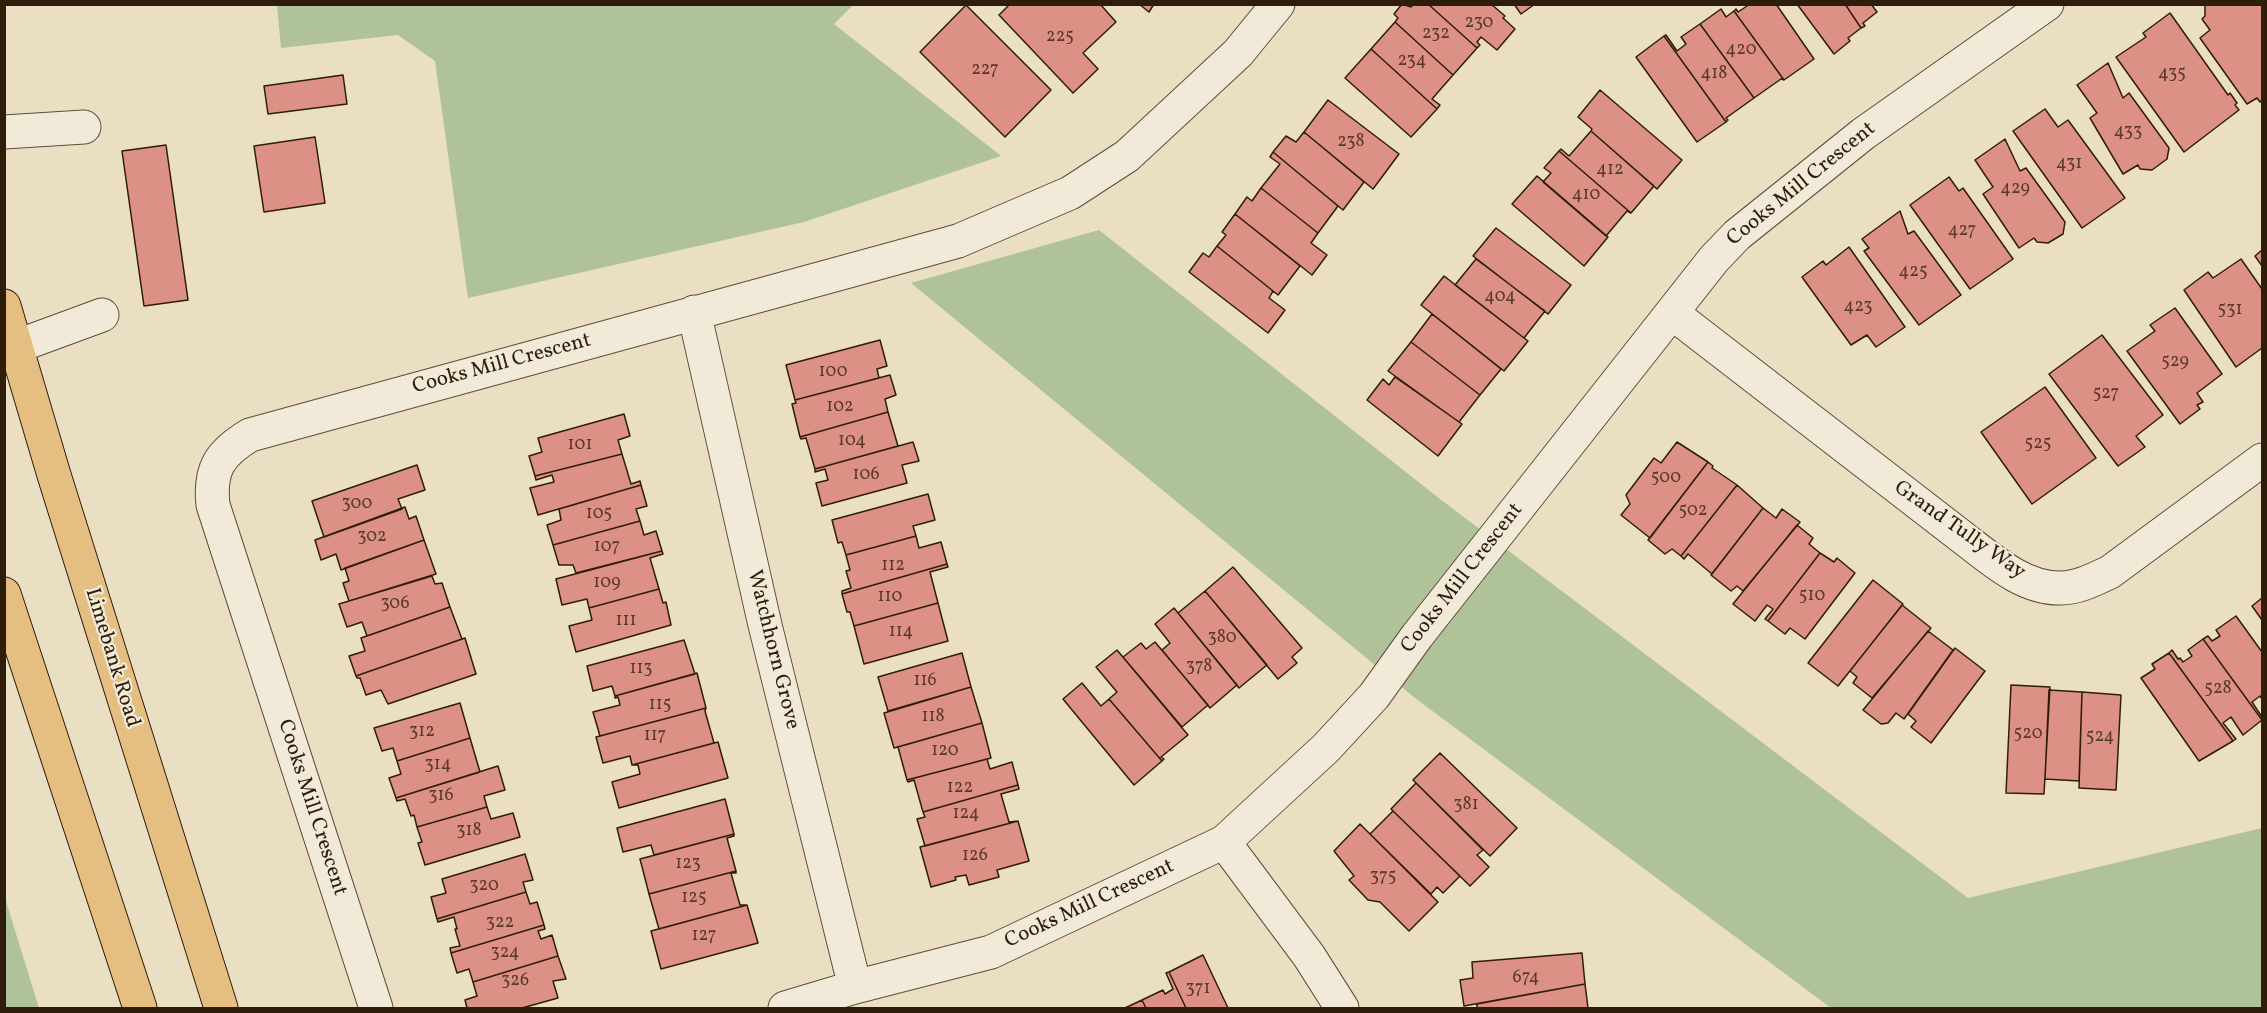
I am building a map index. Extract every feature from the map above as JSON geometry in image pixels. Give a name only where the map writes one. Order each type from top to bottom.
[{"type":"main road","name":"Limebank Road","points":[[4,306],[222,1008]]},
{"type":"main road","points":[[4,594],[140,1008]]},
{"type":"street","name":"Cooks Mill Crescent","points":[[376,1008],[213,505],[213,484],[220,459],[232,446],[250,435],[958,241],[1070,193],[1127,156],[1175,113],[1238,53],[1278,4]]},
{"type":"street","name":"Cooks Mill Crescent","points":[[785,1008],[855,987],[991,952],[1224,842],[1326,748],[1374,696],[1418,636],[1714,259],[1737,235],[1863,134],[2047,4]]},
{"type":"street","points":[[4,132],[84,127]]},
{"type":"street","name":"Watchhorn Grove","points":[[694,312],[765,625],[855,987]]},
{"type":"street","name":"Grand Tully Way","points":[[1672,313],[1962,537],[2011,573],[2033,583],[2061,588],[2087,582],[2110,572],[2262,460]]},
{"type":"street","points":[[15,347],[102,315]]},
{"type":"street","points":[[1224,842],[1308,956],[1342,1008]]},
{"type":"green space","points":[[277,5],[853,5],[834,24],[1001,156],[804,222],[468,298],[435,61],[398,35],[281,48]]},
{"type":"green space","points":[[1099,230],[1440,499],[1968,898],[2262,828],[2262,1008],[1831,1008],[1415,698],[911,283]]},
{"type":"green space","points":[[5,898],[39,1008],[5,1008]]},
{"type":"building","points":[[1010,4],[1100,4],[1116,22],[1083,53],[1098,69],[1073,93],[999,15]]},
{"type":"building","points":[[1139,4],[1154,4],[1149,12]]},
{"type":"building","points":[[1402,4],[1411,7],[1414,4],[1428,4],[1477,48],[1453,75],[1395,22],[1398,18],[1394,14]]},
{"type":"building","points":[[1428,4],[1491,4],[1515,29],[1497,50],[1481,37],[1477,42],[1480,45],[1477,48]]},
{"type":"building","points":[[1514,4],[1535,4],[1521,14]]},
{"type":"building","points":[[1746,4],[1776,4],[1814,59],[1784,80],[1734,11],[1736,9],[1738,12],[1747,6]]},
{"type":"building","points":[[1797,4],[1845,4],[1861,28],[1848,38],[1850,41],[1834,54]]},
{"type":"building","points":[[1845,4],[1871,4],[1877,12],[1863,23],[1865,26],[1861,28]]},
{"type":"building","points":[[2205,4],[2261,4],[2262,100],[2260,102],[2257,98],[2247,104],[2200,38],[2210,30],[2202,19],[2205,16]]},
{"type":"building","points":[[966,5],[1051,90],[1005,137],[920,52]]},
{"type":"building","points":[[1721,9],[1726,17],[1734,11],[1784,80],[1781,79],[1754,98],[1700,24]]},
{"type":"building","points":[[2170,13],[2228,95],[2230,93],[2239,110],[2184,152],[2116,57],[2146,37],[2143,33]]},
{"type":"building","points":[[1395,22],[1453,75],[1432,99],[1440,105],[1437,109],[1371,49]]},
{"type":"building","points":[[1700,24],[1754,98],[1726,118],[1728,120],[1726,122],[1664,36],[1666,35],[1677,51],[1686,44],[1681,37]]},
{"type":"building","points":[[1664,36],[1726,122],[1697,142],[1636,57]]},
{"type":"building","points":[[1371,49],[1437,109],[1411,137],[1345,78]]},
{"type":"building","points":[[2108,63],[2123,98],[2129,93],[2169,148],[2167,159],[2152,170],[2140,169],[2138,165],[2123,174],[2090,118],[2097,113],[2077,85]]},
{"type":"building","points":[[343,75],[347,104],[268,114],[264,86]]},
{"type":"building","points":[[1600,90],[1682,160],[1657,189],[1578,117]]},
{"type":"building","points":[[1328,100],[1399,154],[1373,189],[1304,132]]},
{"type":"building","points":[[2045,109],[2058,127],[2068,120],[2125,198],[2082,228],[2013,131]]},
{"type":"building","points":[[1591,131],[1654,186],[1631,213],[1559,151],[1561,149],[1569,156]]},
{"type":"building","points":[[1304,132],[1364,182],[1343,210],[1273,152],[1286,136],[1296,142]]},
{"type":"building","points":[[315,137],[325,203],[264,212],[254,146]]},
{"type":"building","points":[[2005,139],[2020,171],[2026,168],[2065,222],[2063,234],[2048,243],[2037,242],[2034,238],[2019,248],[1983,194],[1993,187],[1975,160]]},
{"type":"building","points":[[166,145],[188,300],[144,306],[122,151]]},
{"type":"building","points":[[1559,151],[1631,213],[1627,211],[1606,236],[1543,182],[1551,173],[1544,168]]},
{"type":"building","points":[[1273,152],[1338,206],[1318,233],[1261,188],[1280,164],[1270,157]]},
{"type":"building","points":[[1537,176],[1608,237],[1584,266],[1512,204]]},
{"type":"building","points":[[1949,177],[1959,191],[1963,188],[2013,259],[1970,289],[1910,205]]},
{"type":"building","points":[[1261,188],[1318,233],[1311,243],[1327,255],[1312,275],[1235,214],[1247,197],[1252,201]]},
{"type":"building","points":[[1900,211],[1908,234],[1914,231],[1961,295],[1919,325],[1864,251],[1869,248],[1862,239]]},
{"type":"building","points":[[1235,214],[1300,266],[1278,295],[1217,246],[1226,235],[1222,232]]},
{"type":"building","points":[[1496,228],[1571,285],[1548,314],[1473,256]]},
{"type":"building","points":[[1217,246],[1273,291],[1269,298],[1285,310],[1268,333],[1189,272],[1203,253],[1209,257]]},
{"type":"building","points":[[1849,247],[1905,327],[1876,347],[1867,335],[1851,345],[1802,277],[1823,261],[1826,265]]},
{"type":"building","points":[[2262,250],[2262,266],[2255,256]]},
{"type":"building","points":[[1476,259],[1545,311],[1524,338],[1455,285]]},
{"type":"building","points":[[2241,259],[2262,289],[2262,348],[2236,367],[2184,290],[2208,272],[2213,278]]},
{"type":"building","points":[[1444,276],[1528,341],[1504,371],[1421,305]]},
{"type":"building","points":[[2175,308],[2222,374],[2197,393],[2203,402],[2197,405],[2200,409],[2180,424],[2127,351],[2155,331],[2150,325]]},
{"type":"building","points":[[1432,314],[1501,369],[1480,395],[1411,342]]},
{"type":"building","points":[[2102,335],[2163,415],[2136,436],[2145,447],[2118,466],[2049,374]]},
{"type":"building","points":[[880,340],[887,366],[877,369],[879,378],[795,400],[786,365]]},
{"type":"building","points":[[1411,342],[1480,395],[1459,422],[1388,371]]},
{"type":"building","points":[[890,375],[896,395],[885,399],[888,412],[800,437],[792,404],[796,403],[795,400]]},
{"type":"building","points":[[1395,377],[1462,424],[1438,456],[1367,400],[1383,379],[1389,385]]},
{"type":"building","points":[[2045,387],[2096,458],[2032,504],[1981,432]]},
{"type":"building","points":[[888,412],[898,446],[815,469],[806,438],[801,439],[800,437]]},
{"type":"building","points":[[624,414],[630,436],[618,440],[622,454],[535,476],[529,456],[542,452],[538,438]]},
{"type":"building","points":[[913,442],[919,461],[902,465],[907,483],[822,506],[816,483],[828,480],[825,469],[815,472],[815,469]]},
{"type":"building","points":[[1677,442],[1708,462],[1650,538],[1621,515],[1630,504],[1626,495],[1654,458],[1661,463]]},
{"type":"building","points":[[622,454],[631,484],[640,481],[641,485],[538,515],[530,488],[554,482],[552,475],[536,480],[535,476]]},
{"type":"building","points":[[1708,462],[1713,466],[1712,468],[1737,485],[1681,556],[1672,549],[1665,554],[1648,540]]},
{"type":"building","points":[[417,465],[425,490],[398,499],[402,509],[324,537],[312,501]]},
{"type":"building","points":[[641,485],[647,506],[636,509],[640,521],[553,545],[547,525],[561,520],[559,509]]},
{"type":"building","points":[[1737,485],[1763,508],[1712,574],[1688,554],[1684,559],[1681,556]]},
{"type":"building","points":[[928,494],[935,520],[913,526],[916,536],[846,555],[842,542],[838,543],[832,520]]},
{"type":"building","points":[[405,507],[409,519],[416,516],[424,540],[341,570],[336,554],[321,560],[315,540]]},
{"type":"building","points":[[1763,508],[1776,518],[1782,509],[1800,522],[1743,591],[1737,586],[1731,591],[1711,575]]},
{"type":"building","points":[[640,521],[644,535],[656,531],[662,551],[576,573],[573,565],[559,565],[553,545]]},
{"type":"building","points":[[1797,525],[1813,538],[1809,544],[1820,553],[1768,621],[1765,619],[1773,609],[1767,605],[1755,621],[1733,604]]},
{"type":"building","points":[[916,536],[919,548],[941,542],[947,564],[842,594],[842,591],[851,588],[846,571],[850,570],[846,555]]},
{"type":"building","points":[[424,540],[436,574],[349,601],[343,583],[349,581],[345,568]]},
{"type":"building","points":[[662,551],[663,554],[650,558],[659,589],[589,608],[587,599],[562,605],[556,579]]},
{"type":"building","points":[[1820,553],[1834,562],[1837,558],[1855,573],[1805,639],[1790,628],[1785,634],[1768,621]]},
{"type":"building","points":[[947,564],[948,567],[930,572],[938,603],[854,626],[842,594]]},
{"type":"building","points":[[1233,567],[1302,648],[1292,657],[1297,663],[1278,679],[1205,591]]},
{"type":"building","points":[[432,576],[435,584],[442,583],[450,607],[367,636],[362,622],[347,627],[339,604]]},
{"type":"building","points":[[1873,580],[1903,604],[1838,686],[1808,663]]},
{"type":"building","points":[[659,589],[663,603],[666,602],[671,625],[576,652],[569,626],[592,620],[589,608]]},
{"type":"building","points":[[1205,591],[1267,665],[1239,688],[1178,613]]},
{"type":"building","points":[[2262,598],[2262,620],[2252,606]]},
{"type":"building","points":[[938,603],[948,641],[864,664],[854,626]]},
{"type":"building","points":[[1902,605],[1931,628],[1872,698],[1853,683],[1857,677],[1850,671]]},
{"type":"building","points":[[450,607],[462,639],[356,676],[349,656],[365,651],[361,638]]},
{"type":"building","points":[[1174,608],[1237,685],[1210,708],[1162,650],[1170,643],[1155,624]]},
{"type":"building","points":[[2236,616],[2262,652],[2262,699],[2260,696],[2252,702],[2262,720],[2203,639],[2208,636],[2212,641],[2220,636],[2216,630]]},
{"type":"building","points":[[1928,631],[1953,650],[1904,719],[1896,713],[1888,723],[1881,724],[1863,710]]},
{"type":"building","points":[[465,638],[476,674],[388,704],[381,690],[366,695],[360,678],[356,676]]},
{"type":"building","points":[[2203,639],[2262,720],[2243,735],[2231,717],[2223,723],[2236,739],[2233,741],[2169,653],[2172,650],[2183,662],[2192,656],[2188,650]]},
{"type":"building","points":[[684,640],[695,674],[615,696],[612,686],[593,691],[587,666]]},
{"type":"building","points":[[1155,642],[1208,705],[1182,727],[1123,657],[1141,643],[1146,649]]},
{"type":"building","points":[[1955,648],[1985,671],[1931,743],[1911,727],[1916,721],[1908,714]]},
{"type":"building","points":[[1117,650],[1188,735],[1161,757],[1164,759],[1162,761],[1109,699],[1117,692],[1096,667]]},
{"type":"building","points":[[962,653],[971,687],[888,711],[878,677]]},
{"type":"building","points":[[2169,653],[2233,741],[2199,761],[2141,678],[2155,669],[2152,664]]},
{"type":"building","points":[[697,673],[706,708],[600,736],[593,712],[620,705],[618,697],[615,698],[615,696]]},
{"type":"building","points":[[1082,683],[1101,706],[1109,699],[1162,761],[1134,785],[1063,699]]},
{"type":"building","points":[[2011,685],[2050,687],[2044,794],[2006,793]]},
{"type":"building","points":[[971,687],[982,723],[894,748],[884,713]]},
{"type":"building","points":[[2049,690],[2082,692],[2079,781],[2045,779]]},
{"type":"building","points":[[2082,692],[2121,695],[2116,790],[2079,788]]},
{"type":"building","points":[[460,703],[470,738],[397,761],[393,748],[382,751],[374,728]]},
{"type":"building","points":[[706,708],[714,743],[632,765],[630,756],[603,763],[596,737]]},
{"type":"building","points":[[982,723],[991,758],[907,780],[898,747]]},
{"type":"building","points":[[470,738],[480,772],[396,798],[389,778],[401,774],[397,761]]},
{"type":"building","points":[[718,742],[728,778],[619,808],[612,782],[640,774],[638,765],[632,765]]},
{"type":"building","points":[[1440,753],[1517,828],[1490,856],[1413,780]]},
{"type":"building","points":[[987,759],[990,769],[1012,762],[1018,785],[923,812],[914,780],[908,782],[907,780]]},
{"type":"building","points":[[498,766],[505,790],[484,796],[487,807],[417,827],[414,815],[411,816],[405,799],[397,801],[396,798]]},
{"type":"building","points":[[1416,783],[1483,850],[1477,855],[1489,867],[1470,886],[1391,809]]},
{"type":"building","points":[[1018,785],[1019,789],[1001,794],[1009,822],[1018,821],[925,846],[917,819],[925,817],[923,812]]},
{"type":"building","points":[[725,799],[734,834],[654,855],[651,845],[623,852],[617,828]]},
{"type":"building","points":[[487,807],[491,819],[513,813],[520,837],[425,865],[418,843],[422,842],[417,827]]},
{"type":"building","points":[[1393,811],[1460,876],[1443,893],[1437,887],[1431,894],[1370,834]]},
{"type":"building","points":[[1018,821],[1029,861],[997,870],[999,877],[969,885],[966,875],[931,887],[920,847]]},
{"type":"building","points":[[1360,824],[1438,902],[1409,931],[1380,902],[1368,900],[1349,880],[1354,876],[1334,851]]},
{"type":"building","points":[[734,834],[727,838],[736,871],[649,894],[640,859]]},
{"type":"building","points":[[525,854],[533,880],[523,882],[526,892],[437,919],[431,897],[446,893],[442,879]]},
{"type":"building","points":[[736,871],[736,873],[731,873],[740,905],[747,905],[659,929],[649,894]]},
{"type":"building","points":[[526,892],[530,904],[537,902],[544,925],[451,953],[450,948],[460,946],[454,917],[438,922],[437,919]]},
{"type":"building","points":[[747,905],[758,943],[661,969],[651,931]]},
{"type":"building","points":[[544,925],[545,929],[538,931],[541,939],[552,935],[558,956],[473,982],[469,969],[457,973],[451,953]]},
{"type":"building","points":[[1582,953],[1585,984],[1464,1006],[1460,980],[1473,978],[1472,962]]},
{"type":"building","points":[[1203,955],[1228,1008],[1186,1008],[1169,972]]},
{"type":"building","points":[[558,956],[566,979],[553,981],[558,998],[522,1008],[467,1008],[465,1000],[477,996],[473,982]]},
{"type":"building","points":[[1169,972],[1186,1008],[1146,1008],[1142,1000],[1163,990],[1165,994],[1173,989],[1166,973]]},
{"type":"building","points":[[1585,984],[1588,1008],[1477,1008],[1477,1004]]},
{"type":"building","points":[[1142,1000],[1146,1008],[1125,1008]]}]
